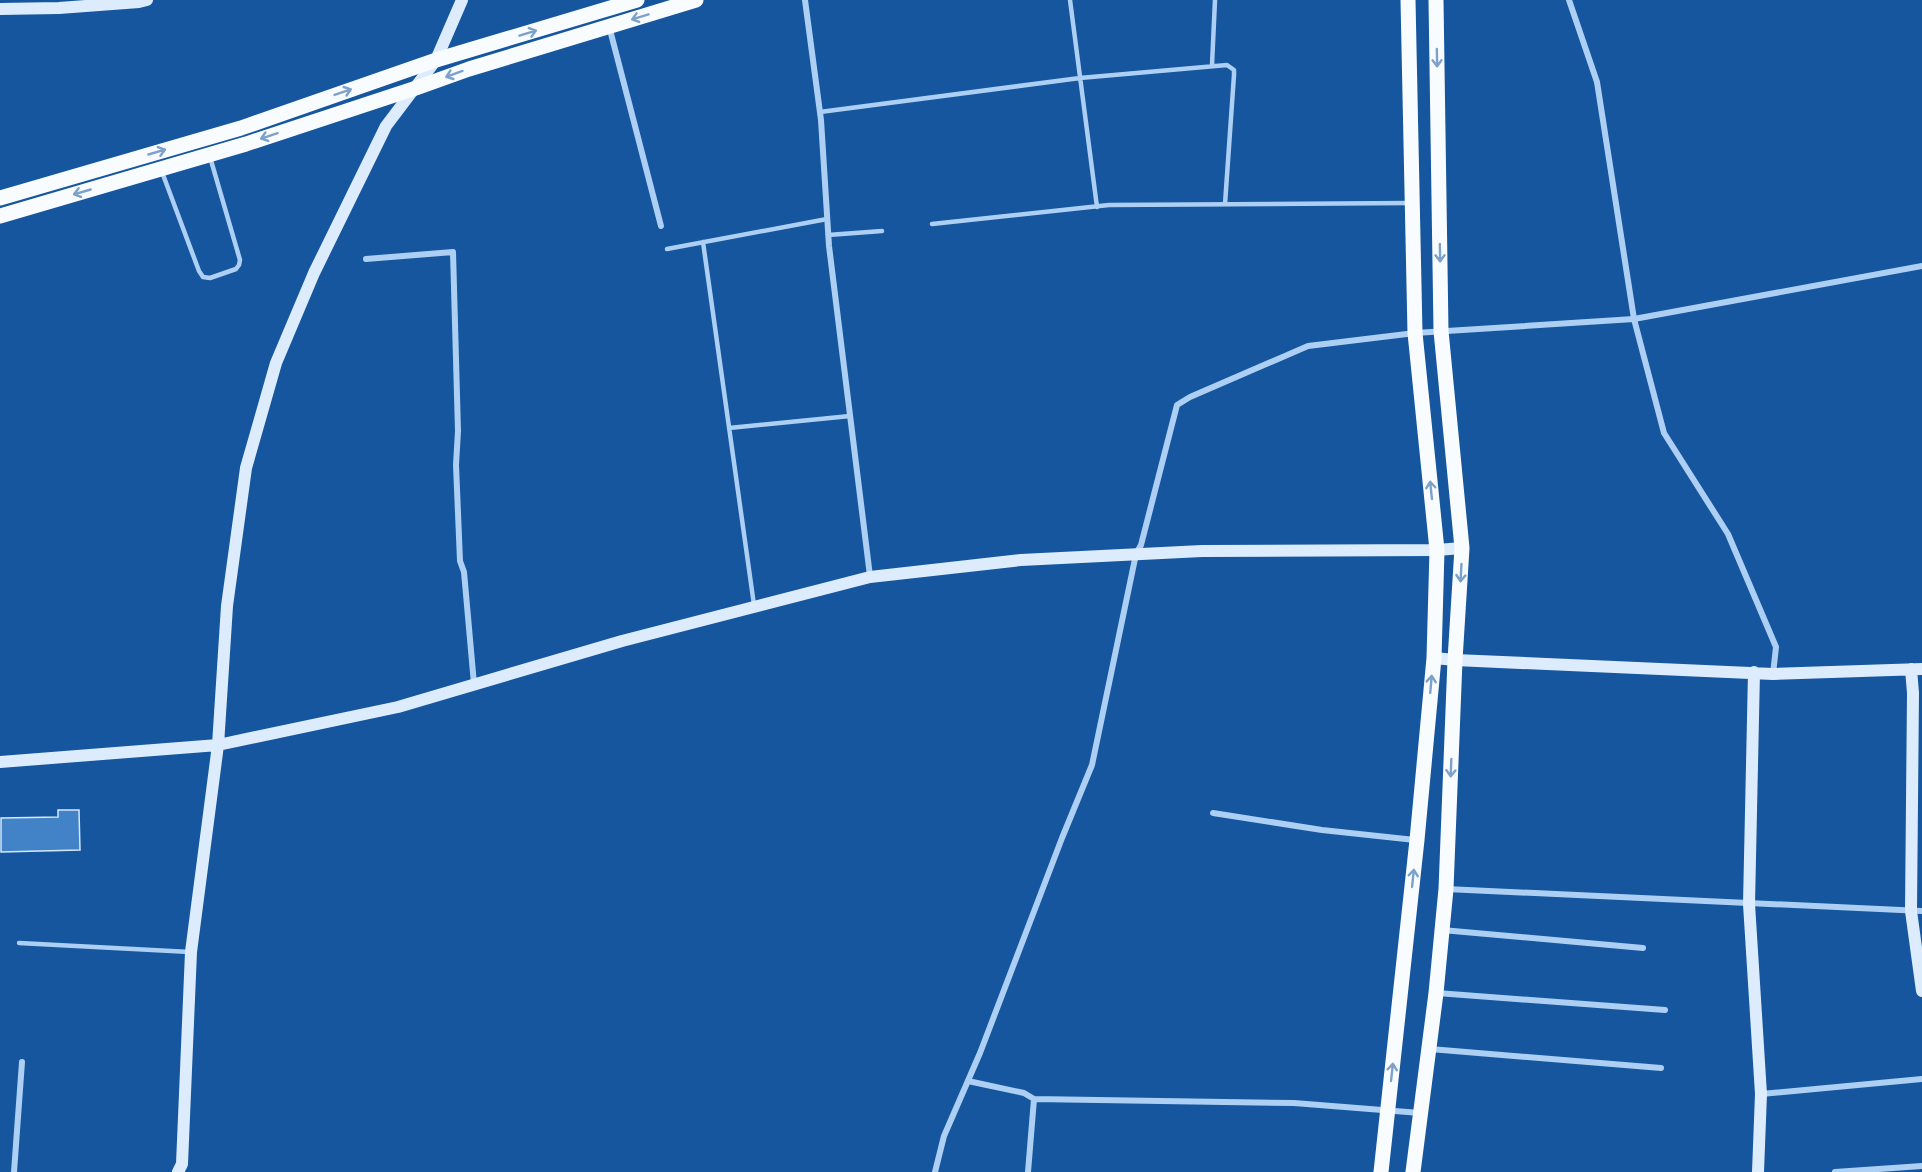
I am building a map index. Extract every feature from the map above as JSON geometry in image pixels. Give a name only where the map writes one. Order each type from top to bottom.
[{"type":"main road","points":[[0,198],[241,128],[436,60],[637,0]]},
{"type":"main road","points":[[0,216],[210,154],[469,69],[696,0]]},
{"type":"main road","points":[[1381,1172],[1434,658],[1437,550],[1415,333],[1408,0]]},
{"type":"main road","points":[[1413,1172],[1436,993],[1446,889],[1462,548],[1441,331],[1436,0]]},
{"type":"street","points":[[0,9],[27,4],[70,7],[147,0]]},
{"type":"street","points":[[182,1169],[191,952],[218,745],[227,606],[246,468],[276,363],[314,273],[386,126],[436,60],[462,0]]},
{"type":"street","points":[[805,0],[819,112],[828,235],[870,577]]},
{"type":"street","points":[[1569,0],[1597,82],[1634,319],[1664,433],[1728,534],[1776,646],[1773,674]]},
{"type":"street","points":[[609,26],[661,226]]},
{"type":"street","points":[[366,259],[453,252],[458,430],[456,465],[460,561],[464,572],[474,685]]},
{"type":"street","points":[[935,1172],[944,1136],[968,1081],[1092,765],[1136,554],[1141,545],[1178,405],[1190,397],[1308,346],[1415,333],[1634,319],[1922,266]]},
{"type":"street","points":[[0,762],[218,745],[398,707],[622,641],[870,577],[1021,560],[1136,554],[1462,548]]},
{"type":"street","points":[[1434,658],[1773,674],[1917,669],[1913,704],[1917,911],[1922,991]]},
{"type":"street","points":[[1754,672],[1749,904],[1761,1094],[1758,1172]]},
{"type":"street","points":[[1214,813],[1322,830],[1417,840]]},
{"type":"street","points":[[1446,889],[1917,911]]},
{"type":"street","points":[[1441,930],[1643,948]]},
{"type":"street","points":[[1436,993],[1665,1010]]},
{"type":"street","points":[[1429,1048],[1661,1068]]},
{"type":"street","points":[[14,1172],[22,1062]]},
{"type":"street","points":[[1761,1094],[1922,1079]]},
{"type":"street","points":[[968,1081],[1024,1093],[1034,1099],[1294,1103],[1421,1113]]},
{"type":"street","points":[[1028,1172],[1034,1099]]},
{"type":"street","points":[[1835,1172],[1922,1166]]},
{"type":"lane","points":[[1070,0],[1097,207]]},
{"type":"lane","points":[[1212,65],[1215,0]]},
{"type":"lane","points":[[819,112],[1080,78],[1227,65],[1234,70],[1226,204]]},
{"type":"lane","points":[[161,169],[199,271],[203,277],[210,278],[236,269],[240,260],[210,154]]},
{"type":"lane","points":[[932,224],[1097,207],[1411,203]]},
{"type":"lane","points":[[667,249],[827,219]]},
{"type":"lane","points":[[828,235],[882,231]]},
{"type":"lane","points":[[703,242],[754,607]]},
{"type":"lane","points":[[729,428],[850,416]]},
{"type":"lane","points":[[19,943],[191,952]]},
{"type":"building","points":[[58,810],[79,810],[80,850],[1,852],[1,818],[58,817]]}]
